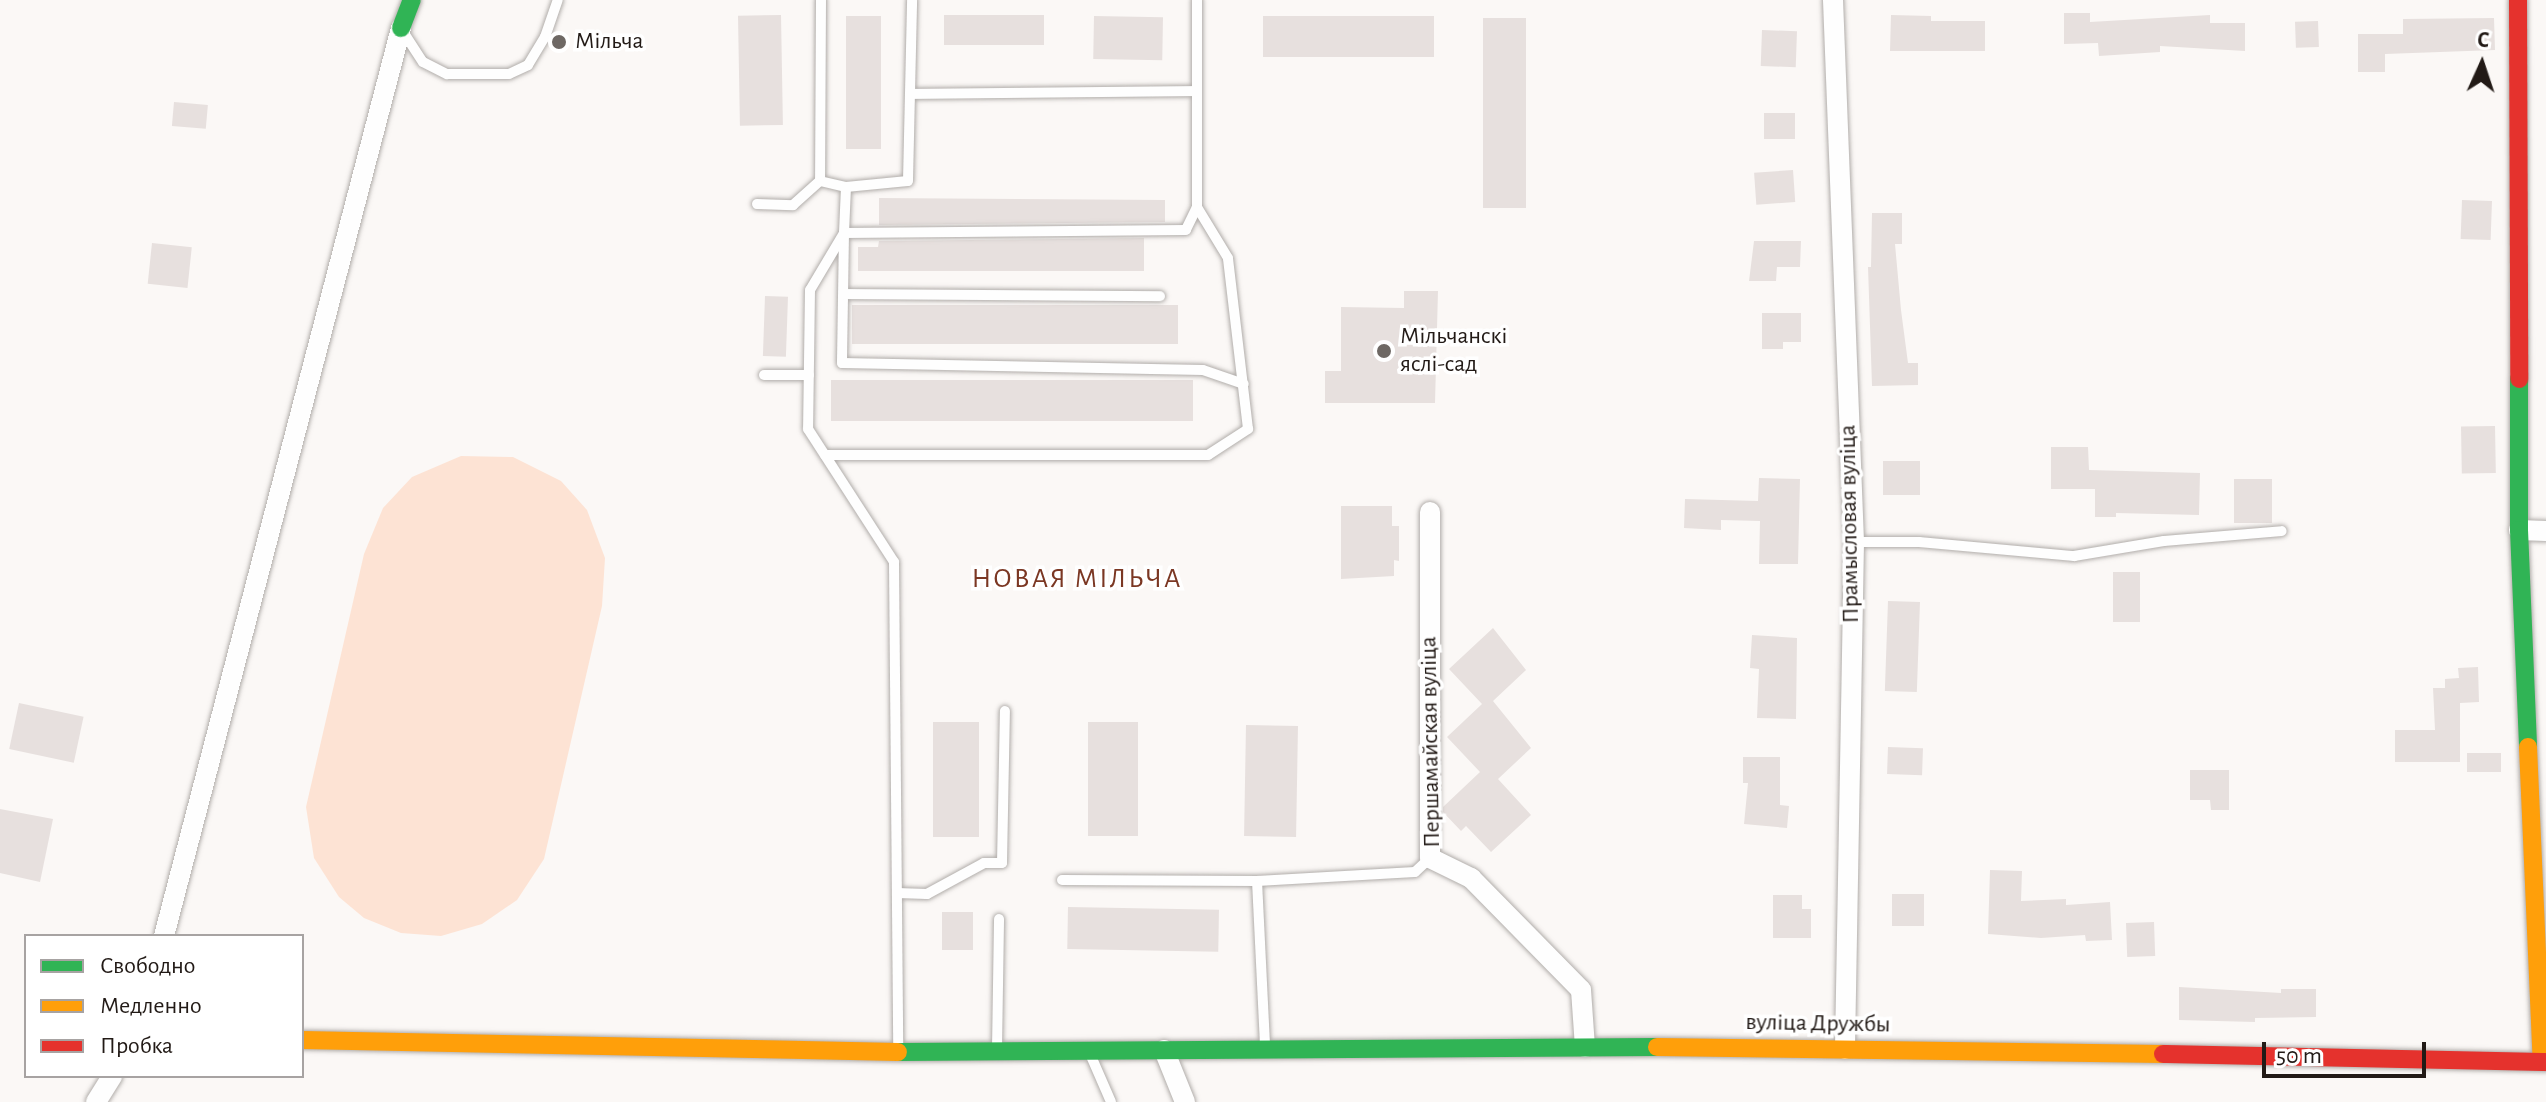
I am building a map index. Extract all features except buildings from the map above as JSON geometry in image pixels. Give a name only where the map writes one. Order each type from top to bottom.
[{"type":"street","points":[[165,934],[401,28],[412,0]]},
{"type":"street","name":"Прамысловая вуліца","points":[[1833,0],[1854,542],[1845,1049]]},
{"type":"street","points":[[2518,0],[2519,530],[2544,1062]]},
{"type":"street","name":"Першамайская вуліца","points":[[1430,512],[1430,858],[1471,878],[1581,990],[1585,1047]]},
{"type":"street","points":[[2519,530],[2546,531]]},
{"type":"street","name":"вуліца Дружбы","points":[[304,1040],[898,1052],[1585,1047],[1845,1049],[2544,1062]]},
{"type":"street","points":[[1164,1050],[1185,1102]]},
{"type":"street","points":[[96,1102],[111,1078]]},
{"type":"lane","points":[[401,28],[423,62],[447,74],[509,74],[528,65],[545,37],[558,0]]},
{"type":"lane","points":[[757,204],[793,205],[820,181],[821,0]]},
{"type":"lane","points":[[820,181],[846,187],[908,181],[912,0]]},
{"type":"lane","points":[[844,233],[1186,230],[1197,207],[1197,0]]},
{"type":"lane","points":[[910,94],[1196,91]]},
{"type":"lane","points":[[846,187],[842,363],[1203,370],[1244,384]]},
{"type":"lane","points":[[825,455],[1208,455],[1248,429],[1228,258],[1197,207]]},
{"type":"lane","points":[[844,233],[810,290],[808,429],[894,562],[898,1052]]},
{"type":"lane","points":[[844,294],[1160,296]]},
{"type":"lane","points":[[764,375],[809,375]]},
{"type":"lane","points":[[1854,542],[1919,542],[2074,556],[2164,541],[2282,531]]},
{"type":"lane","points":[[897,893],[927,894],[984,863],[1002,863],[1005,711]]},
{"type":"lane","points":[[1062,880],[1257,881],[1415,872],[1430,858]]},
{"type":"lane","points":[[1257,881],[1265,1049]]},
{"type":"lane","points":[[997,1051],[999,919]]},
{"type":"lane","points":[[1089,1050],[1111,1102]]},
{"type":"shaded area","points":[[461,456],[513,457],[561,481],[587,510],[605,558],[602,606],[544,859],[517,900],[482,924],[441,936],[401,933],[364,918],[339,897],[314,858],[306,807],[364,554],[383,508],[412,477]]},
{"type":"traffic: fast","points":[[401,28],[412,0]]},
{"type":"traffic: fast","points":[[2519,379],[2519,530],[2528,747]]},
{"type":"traffic: fast","points":[[898,1052],[1657,1047]]},
{"type":"traffic: slow","points":[[2528,747],[2542,1062]]},
{"type":"traffic: slow","points":[[304,1040],[898,1052]]},
{"type":"traffic: slow","points":[[1657,1047],[2163,1054]]},
{"type":"traffic: jam","points":[[2518,0],[2519,379]]},
{"type":"traffic: jam","points":[[2163,1054],[2546,1062]]},
{"type":"place","name":"Мільча","points":[[559,42]]},
{"type":"place","name":"Мільчанскі яслі-сад","points":[[1384,351]]},
{"type":"district","name":"НОВАЯ МІЛЬЧА","points":[[1077,579]]}]
